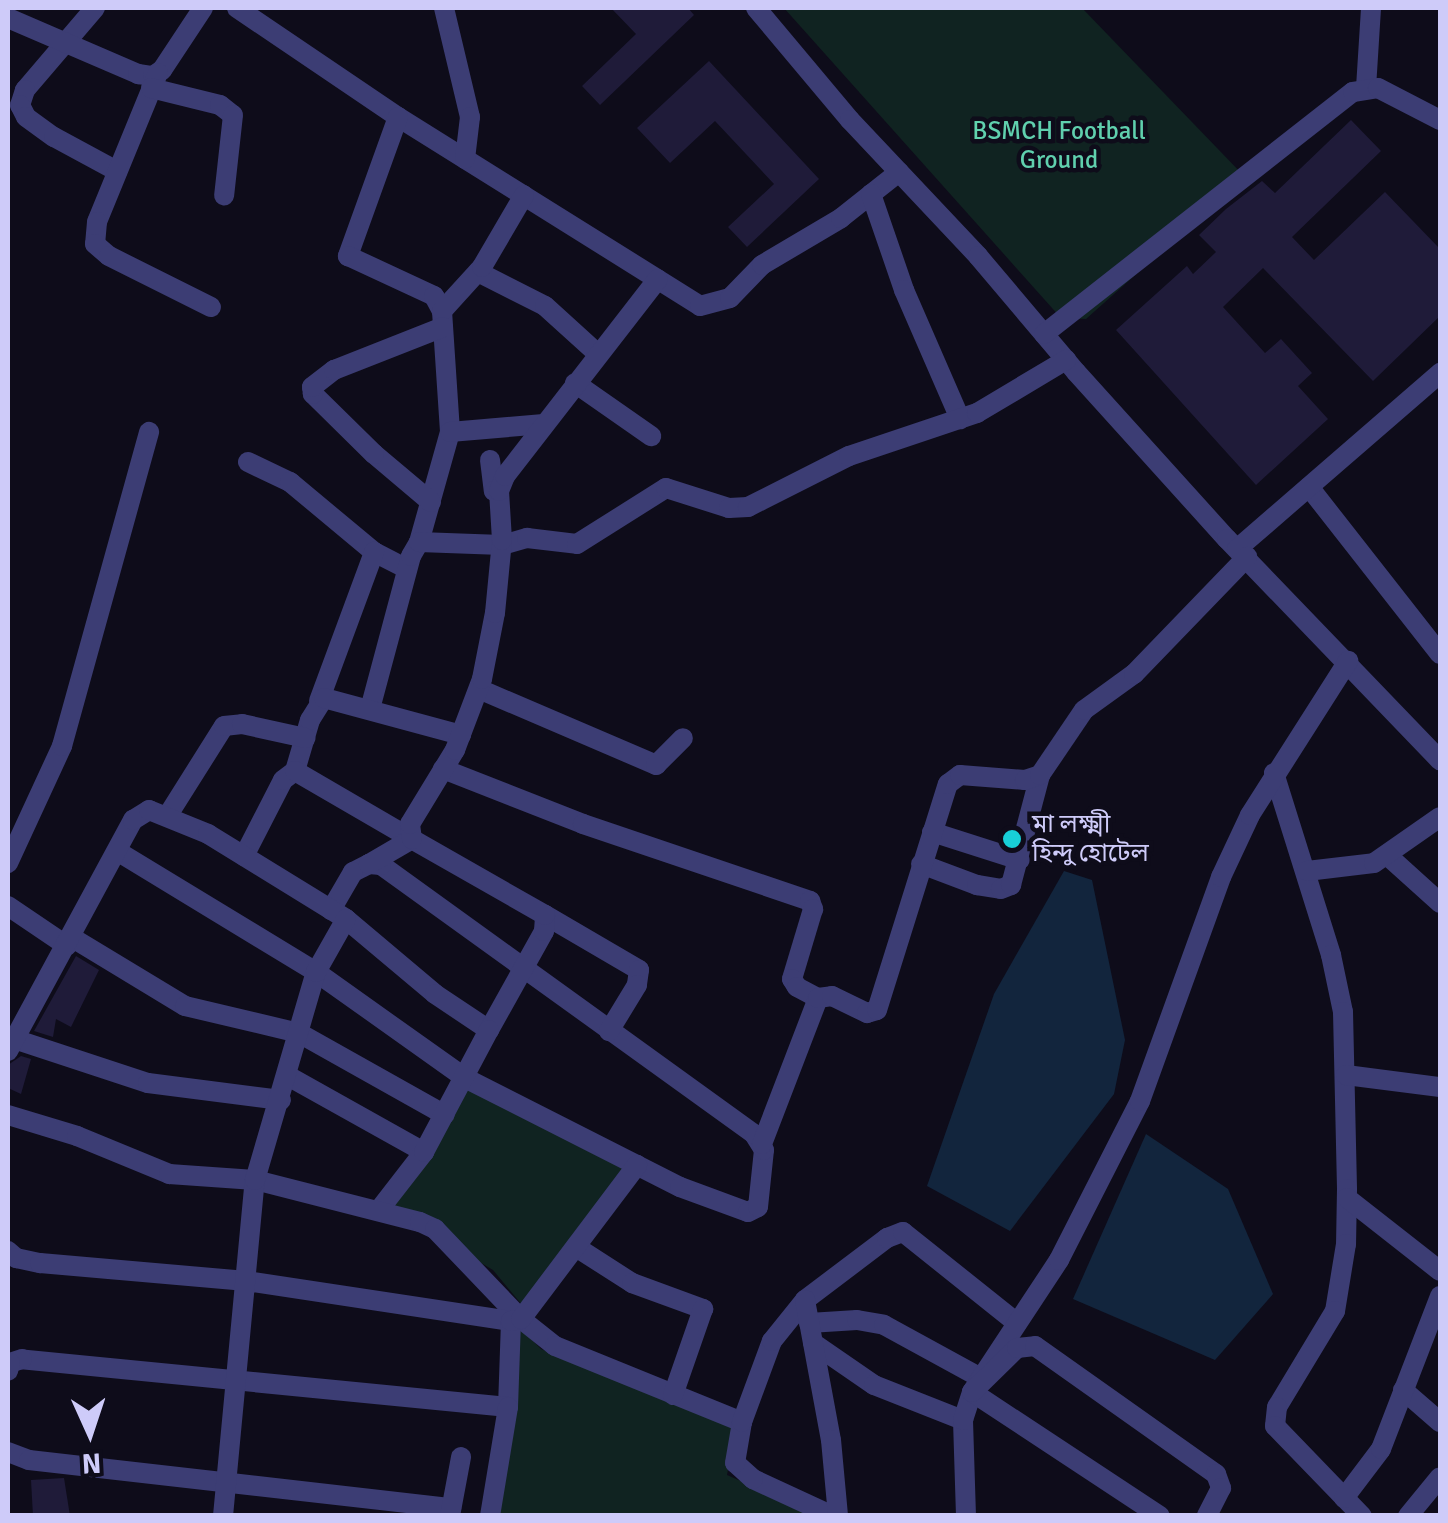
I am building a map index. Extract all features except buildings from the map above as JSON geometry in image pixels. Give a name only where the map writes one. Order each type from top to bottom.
[{"type":"street","points":[[95,8],[25,90],[21,111],[54,137],[117,171]]},
{"type":"street","points":[[203,8],[154,81],[97,222],[95,244],[108,256],[211,307]]},
{"type":"street","points":[[238,8],[398,117],[700,306],[720,303],[771,258],[871,194],[898,172]]},
{"type":"street","points":[[444,8],[470,116],[465,159]]},
{"type":"street","points":[[756,8],[1066,360],[1242,553],[1440,760]]},
{"type":"street","points":[[1366,88],[1371,8]]},
{"type":"street","points":[[8,18],[220,105],[233,114],[224,196]]},
{"type":"street","points":[[1044,334],[1143,252],[1353,92],[1378,88],[1440,120]]},
{"type":"street","points":[[370,709],[450,432],[443,319],[434,296],[348,256],[398,117]]},
{"type":"street","points":[[871,194],[904,290],[960,419]]},
{"type":"street","points":[[431,502],[374,454],[313,394],[312,387],[334,370],[443,319],[478,272],[524,196]]},
{"type":"street","points":[[478,272],[545,306],[598,354]]},
{"type":"street","points":[[412,839],[412,816],[462,735],[479,688],[495,613],[502,546],[499,490],[505,476],[658,279]]},
{"type":"street","points":[[419,542],[502,546],[528,538],[567,544],[585,542],[666,488],[728,508],[748,507],[850,456],[960,419],[1002,400],[1066,360]]},
{"type":"street","points":[[921,864],[1000,889],[1011,885],[1040,776],[1084,710],[1134,674],[1242,553],[1310,486],[1440,373]]},
{"type":"street","points":[[575,383],[650,436]]},
{"type":"street","points":[[450,432],[544,424]]},
{"type":"street","points":[[8,863],[62,746],[149,432]]},
{"type":"street","points":[[490,460],[494,490],[499,490]]},
{"type":"street","points":[[248,462],[290,482],[374,552],[408,569]]},
{"type":"street","points":[[1310,486],[1440,654]]},
{"type":"street","points":[[244,856],[284,780],[295,771],[374,552]]},
{"type":"street","points":[[966,1516],[963,1420],[977,1385],[1059,1260],[1140,1101],[1221,877],[1274,772],[1348,661]]},
{"type":"street","points":[[479,688],[656,765],[683,738]]},
{"type":"street","points":[[319,701],[332,698],[462,735]]},
{"type":"street","points":[[168,815],[224,726],[242,724],[305,738]]},
{"type":"street","points":[[443,769],[614,836],[810,901],[813,909],[792,979],[797,987],[818,998],[832,996],[867,1013],[877,1010],[948,784],[960,775],[1025,780],[1040,776]]},
{"type":"street","points":[[295,771],[639,970],[636,985],[609,1031]]},
{"type":"street","points":[[1274,772],[1307,871],[1341,1001],[1347,1198],[1336,1310],[1277,1408],[1275,1426],[1362,1516]]},
{"type":"street","points":[[281,1100],[148,1083],[9,1043],[139,813],[156,810],[168,815],[339,914],[435,994],[490,1030]]},
{"type":"street","points":[[1307,871],[1353,867],[1388,856],[1440,817]]},
{"type":"street","points":[[932,832],[1020,860]]},
{"type":"street","points":[[223,1516],[255,1180],[316,972],[354,872],[412,839]]},
{"type":"street","points":[[117,851],[316,972],[465,1078],[680,1187],[754,1212],[764,1174],[762,1144],[818,998]]},
{"type":"street","points":[[1388,856],[1440,903]]},
{"type":"street","points":[[369,864],[381,864],[762,1144]]},
{"type":"street","points":[[8,906],[185,1006],[300,1033],[445,1115]]},
{"type":"street","points":[[379,1210],[424,1152],[445,1115],[544,931],[545,915]]},
{"type":"street","points":[[1346,1075],[1440,1088]]},
{"type":"street","points":[[288,1076],[424,1152]]},
{"type":"street","points":[[8,1115],[77,1136],[169,1174],[255,1180],[379,1210],[435,1229],[516,1320],[566,1352],[742,1422]]},
{"type":"street","points":[[490,1516],[508,1407],[516,1320],[637,1165]]},
{"type":"street","points":[[1347,1198],[1440,1271]]},
{"type":"street","points":[[805,1300],[832,1440],[835,1516],[742,1473],[735,1453],[772,1340],[805,1300],[887,1238],[903,1232],[1018,1323]]},
{"type":"street","points":[[576,1247],[632,1284],[703,1309],[674,1395]]},
{"type":"street","points":[[8,1250],[16,1258],[40,1263],[246,1281],[516,1320]]},
{"type":"street","points":[[1344,1498],[1380,1448],[1440,1301]]},
{"type":"street","points":[[811,1334],[857,1320],[884,1325],[977,1385],[1160,1516]]},
{"type":"street","points":[[811,1334],[874,1384],[963,1420]]},
{"type":"street","points":[[977,1385],[1017,1348],[1035,1346],[1216,1474],[1221,1488],[1206,1516]]},
{"type":"street","points":[[10,1364],[236,1380],[508,1407]]},
{"type":"street","points":[[1403,1390],[1440,1422]]},
{"type":"street","points":[[9,1454],[450,1512],[461,1457]]},
{"type":"street","points":[[1408,1516],[1440,1478]]},
{"type":"green space","name":"BSMCH Football Ground","points":[[784,8],[1082,8],[1245,177],[1086,319],[1061,318]]},
{"type":"green space","points":[[465,1078],[629,1161],[523,1306],[493,1270],[391,1210]]},
{"type":"green space","points":[[520,1328],[541,1349],[736,1427],[727,1475],[818,1515],[498,1516]]},
{"type":"water","points":[[1064,871],[1092,880],[1125,1040],[1114,1094],[1010,1231],[927,1186],[994,994]]},
{"type":"water","points":[[1146,1134],[1228,1189],[1273,1294],[1215,1360],[1073,1299]]},
{"type":"place","name":"মা লক্ষ্মী হিন্দু হোটেল","points":[[1012,839]]}]
